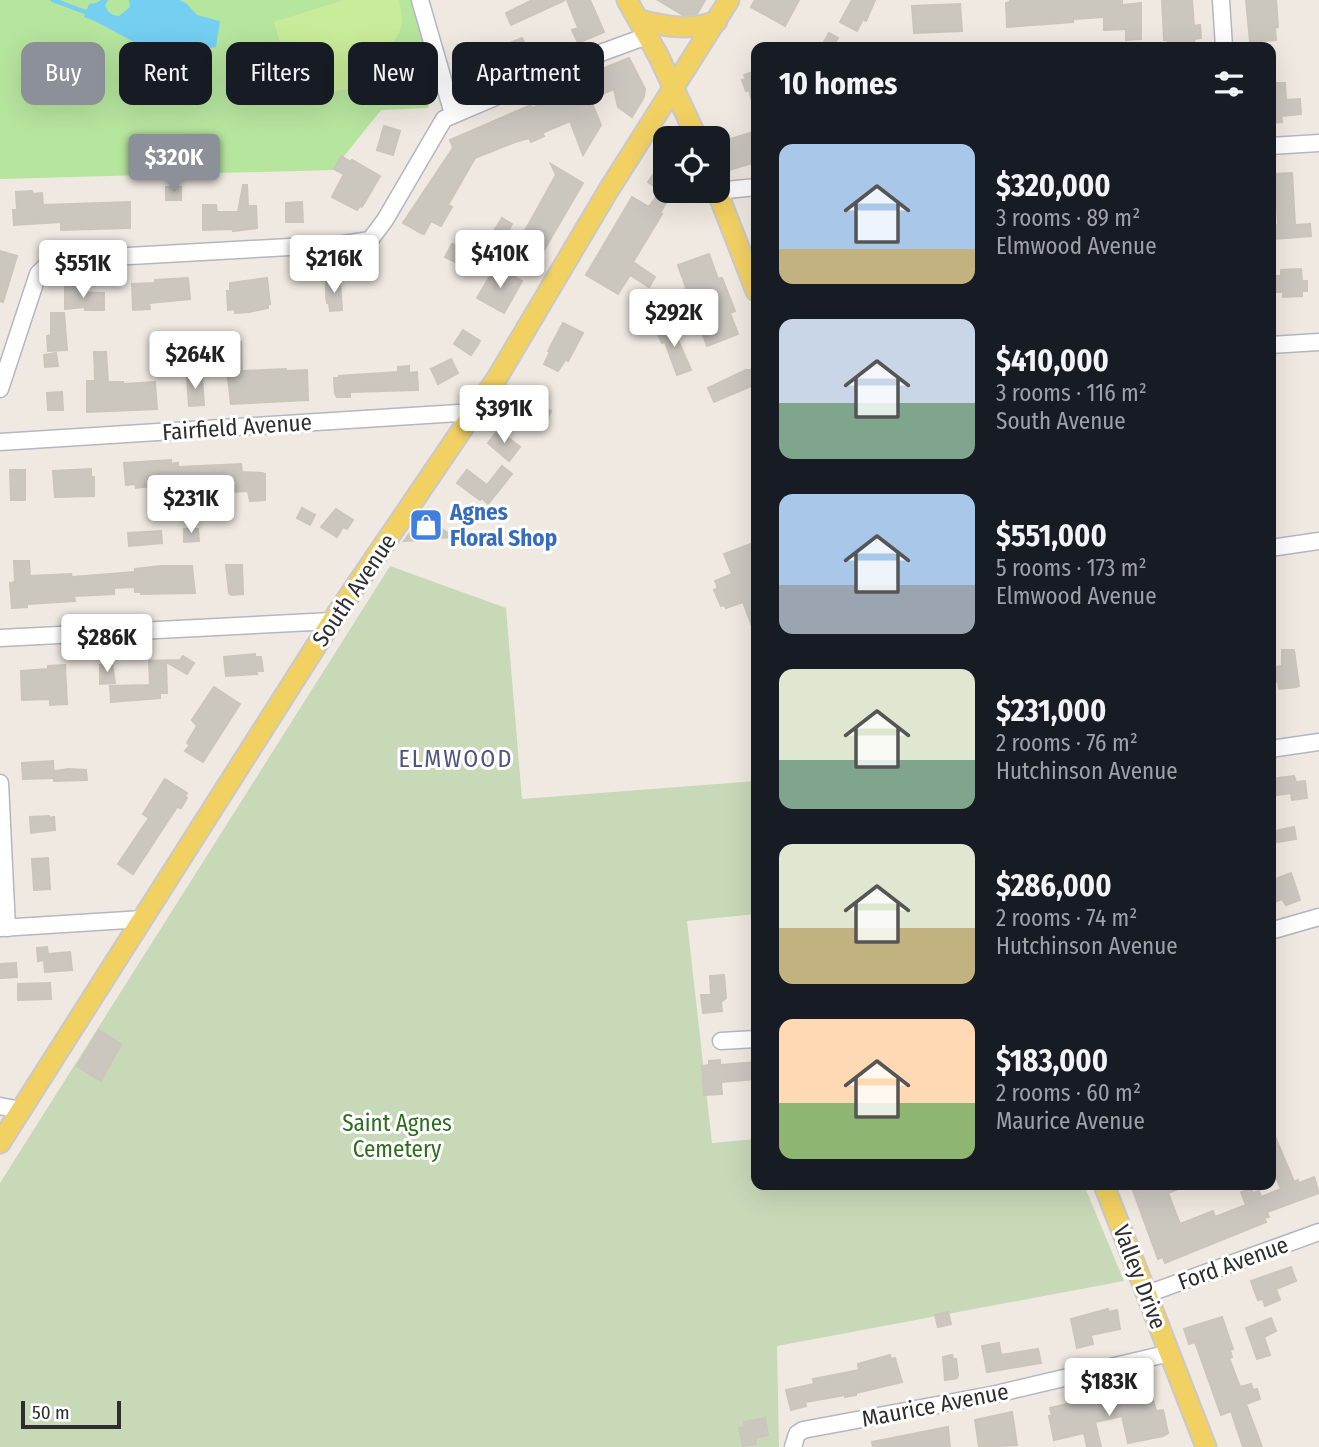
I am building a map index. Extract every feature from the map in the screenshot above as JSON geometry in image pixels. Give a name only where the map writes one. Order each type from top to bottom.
[{"type":"main road","points":[[627,0],[675,89],[692,126]]},
{"type":"main road","name":"South Avenue","points":[[0,1143],[332,621],[474,412],[608,191],[729,0]]},
{"type":"main road","points":[[643,28],[679,29],[717,21]]},
{"type":"main road","points":[[722,203],[751,278]]},
{"type":"main road","name":"Valley Drive","points":[[1106,1190],[1206,1447]]},
{"type":"street","points":[[420,0],[453,114]]},
{"type":"street","points":[[1221,0],[1224,42]]},
{"type":"street","points":[[0,389],[37,274],[49,262],[329,245],[370,240],[385,219],[438,125],[453,114],[643,28]]},
{"type":"street","points":[[1276,146],[1319,143]]},
{"type":"street","points":[[730,190],[751,188]]},
{"type":"street","points":[[1276,345],[1319,342]]},
{"type":"street","name":"Fairfield Avenue","points":[[0,442],[474,412]]},
{"type":"street","points":[[1276,547],[1319,541]]},
{"type":"street","points":[[0,638],[332,621]]},
{"type":"street","points":[[1276,748],[1319,742]]},
{"type":"street","points":[[0,783],[3,928],[143,919]]},
{"type":"street","points":[[1276,928],[1319,917]]},
{"type":"street","points":[[721,1041],[751,1039]]},
{"type":"street","points":[[0,1106],[21,1110]]},
{"type":"street","name":"Ford Avenue","points":[[1147,1294],[1319,1232]]},
{"type":"street","name":"Maurice Avenue","points":[[793,1447],[797,1434],[803,1430],[996,1394],[1170,1353]]},
{"type":"green space","points":[[0,0],[411,0],[425,42],[348,42],[348,105],[429,105],[428,108],[381,110],[333,170],[0,179]]},
{"type":"green space","points":[[344,0],[399,0],[402,16],[401,27],[393,42],[348,42],[348,88],[334,92],[334,42],[280,42],[274,22]]},
{"type":"green space","name":"Saint Agnes Cemetery","points":[[390,566],[506,608],[522,799],[751,781],[751,915],[687,921],[712,1143],[751,1139],[751,1190],[1086,1190],[1124,1281],[777,1346],[779,1447],[0,1447],[0,1183]]},
{"type":"water","points":[[108,0],[105,5],[107,10],[119,16],[130,7],[129,0],[179,0],[186,3],[197,15],[220,21],[216,47],[212,48],[212,42],[133,42],[84,17],[89,4]]},
{"type":"building","points":[[532,0],[565,0],[511,25],[506,13]]},
{"type":"building","points":[[567,0],[590,0],[604,32],[578,42],[572,30],[578,28]]},
{"type":"building","points":[[658,0],[705,0],[697,14],[683,15]]},
{"type":"building","points":[[755,0],[799,0],[785,26],[751,7]]},
{"type":"building","points":[[852,0],[875,0],[866,21],[863,19],[857,31],[840,22]]},
{"type":"building","points":[[1010,0],[1122,0],[1122,5],[1141,3],[1141,39],[1126,40],[1126,29],[1104,30],[1104,17],[1007,27],[1006,3]]},
{"type":"building","points":[[1162,0],[1192,0],[1194,26],[1200,25],[1201,38],[1194,39],[1195,42],[1164,40]]},
{"type":"building","points":[[1246,0],[1276,0],[1276,40],[1250,42]]},
{"type":"building","points":[[960,4],[962,31],[914,33],[912,6]]},
{"type":"building","points":[[829,33],[838,38],[836,42],[824,42]]},
{"type":"building","points":[[629,58],[645,89],[644,97],[632,117],[618,107],[614,89],[604,93],[604,68]]},
{"type":"building","points":[[751,73],[751,98],[742,80],[746,79],[744,75]]},
{"type":"building","points":[[1276,83],[1285,83],[1286,100],[1300,99],[1301,114],[1281,116],[1282,122],[1276,122]]},
{"type":"building","points":[[531,105],[532,108],[539,105],[593,105],[601,125],[583,155],[570,121],[542,133],[544,136],[531,142],[529,138],[515,142],[475,158],[448,205],[452,207],[441,226],[431,221],[424,234],[403,223],[453,148],[450,140]]},
{"type":"building","points":[[384,126],[400,131],[393,155],[377,150]]},
{"type":"building","points":[[751,133],[751,163],[730,170],[730,139]]},
{"type":"building","points":[[341,156],[380,176],[362,207],[357,210],[332,197],[344,174],[334,169]]},
{"type":"building","points":[[551,164],[583,183],[544,250],[521,238],[556,175]]},
{"type":"building","points":[[1292,173],[1295,225],[1310,224],[1311,236],[1276,239],[1276,174]]},
{"type":"building","points":[[243,185],[247,185],[248,206],[256,206],[257,228],[233,231],[203,230],[203,205],[216,205],[217,212],[238,212]]},
{"type":"building","points":[[166,187],[181,187],[181,200],[166,200]]},
{"type":"building","points":[[32,191],[33,194],[42,193],[43,205],[130,202],[130,228],[61,230],[61,222],[14,225],[16,192]]},
{"type":"building","points":[[632,197],[649,207],[653,201],[666,203],[633,262],[655,277],[649,287],[630,275],[618,294],[586,275]]},
{"type":"building","points":[[302,202],[303,222],[286,222],[286,203]]},
{"type":"building","points":[[502,218],[512,224],[505,236],[495,229]]},
{"type":"building","points":[[452,244],[465,250],[457,263],[445,257]]},
{"type":"building","points":[[0,251],[17,256],[3,302],[0,301]]},
{"type":"building","points":[[709,254],[718,279],[722,278],[735,311],[730,313],[738,334],[707,346],[678,265]]},
{"type":"building","points":[[496,266],[522,281],[504,313],[477,298]]},
{"type":"building","points":[[1301,269],[1302,281],[1307,281],[1307,291],[1302,291],[1302,296],[1283,297],[1283,292],[1276,292],[1276,276],[1281,276],[1281,270]]},
{"type":"building","points":[[188,278],[190,299],[149,303],[150,309],[133,310],[132,284]]},
{"type":"building","points":[[267,278],[270,304],[268,308],[235,313],[235,309],[228,310],[227,291],[230,291],[230,283]]},
{"type":"building","points":[[326,279],[340,281],[342,310],[330,311],[326,296]]},
{"type":"building","points":[[78,286],[79,292],[104,293],[104,310],[85,310],[85,307],[65,309],[65,287]]},
{"type":"building","points":[[51,313],[64,313],[67,350],[48,351],[47,336],[51,335]]},
{"type":"building","points":[[563,323],[583,333],[568,361],[566,359],[558,371],[544,364]]},
{"type":"building","points":[[671,324],[691,370],[677,375],[665,342],[662,343],[656,330]]},
{"type":"building","points":[[463,330],[480,341],[471,355],[454,344]]},
{"type":"building","points":[[241,342],[242,371],[307,370],[308,400],[231,404],[224,343]]},
{"type":"building","points":[[94,352],[106,352],[108,382],[155,382],[157,409],[87,412],[87,381],[95,381]]},
{"type":"building","points":[[56,353],[58,366],[45,367],[44,355]]},
{"type":"building","points":[[451,359],[458,373],[438,384],[431,369]]},
{"type":"building","points":[[409,366],[409,373],[417,372],[418,390],[350,392],[350,397],[337,397],[335,394],[334,378],[339,376],[398,372],[398,367]]},
{"type":"building","points":[[751,370],[751,386],[714,402],[708,388]]},
{"type":"building","points":[[187,377],[202,377],[204,405],[189,406]]},
{"type":"building","points":[[62,392],[63,410],[48,410],[47,393]]},
{"type":"building","points":[[537,404],[551,411],[545,423],[531,416]]},
{"type":"building","points":[[498,430],[520,447],[509,461],[488,443]]},
{"type":"building","points":[[171,460],[171,464],[178,463],[178,467],[241,464],[242,472],[265,474],[265,500],[250,501],[248,491],[176,494],[176,490],[152,491],[152,486],[136,488],[135,484],[126,485],[124,463]]},
{"type":"building","points":[[502,466],[512,474],[488,504],[457,483],[467,470],[487,485]]},
{"type":"building","points":[[91,469],[94,496],[55,497],[53,471]]},
{"type":"building","points":[[10,470],[25,470],[25,500],[11,500]]},
{"type":"building","points":[[302,508],[315,515],[310,525],[297,518]]},
{"type":"building","points":[[336,509],[353,520],[347,529],[343,527],[337,537],[321,527]]},
{"type":"building","points":[[423,515],[453,537],[404,541]]},
{"type":"building","points":[[184,529],[198,529],[199,541],[184,542]]},
{"type":"building","points":[[161,531],[162,543],[129,546],[128,533]]},
{"type":"building","points":[[751,544],[751,623],[743,602],[726,608],[721,606],[714,590],[718,588],[715,581],[732,574],[724,554]]},
{"type":"building","points":[[14,561],[29,561],[30,576],[71,574],[72,577],[135,572],[135,569],[161,566],[192,566],[195,593],[141,594],[135,592],[135,587],[114,588],[114,594],[74,596],[75,601],[27,604],[27,607],[12,608],[10,583],[15,582]]},
{"type":"building","points":[[226,565],[242,565],[243,594],[229,593]]},
{"type":"building","points":[[1282,650],[1294,650],[1299,686],[1279,689],[1276,667],[1282,666]]},
{"type":"building","points":[[255,654],[255,657],[261,657],[263,671],[256,671],[257,674],[226,676],[224,657]]},
{"type":"building","points":[[183,656],[194,663],[187,674],[166,662],[167,693],[160,693],[160,698],[111,702],[110,686],[150,685],[149,661],[180,660]]},
{"type":"building","points":[[112,664],[115,683],[100,684],[100,665]]},
{"type":"building","points":[[65,665],[67,704],[50,705],[50,699],[22,700],[21,671]]},
{"type":"building","points":[[214,687],[240,704],[203,762],[185,751],[197,726],[192,720]]},
{"type":"building","points":[[53,761],[54,778],[23,779],[22,763]]},
{"type":"building","points":[[86,770],[87,780],[54,781],[54,771]]},
{"type":"building","points":[[1294,776],[1296,782],[1305,781],[1307,798],[1292,800],[1291,793],[1276,795],[1276,778]]},
{"type":"building","points":[[165,779],[187,793],[187,798],[181,808],[177,807],[133,874],[118,864],[149,818],[143,814]]},
{"type":"building","points":[[30,817],[54,817],[55,830],[31,833]]},
{"type":"building","points":[[1294,827],[1296,839],[1277,842],[1276,831]]},
{"type":"building","points":[[48,858],[50,889],[34,890],[32,859]]},
{"type":"building","points":[[1291,873],[1300,900],[1286,905],[1282,899],[1276,902],[1276,879]]},
{"type":"building","points":[[47,947],[48,954],[70,952],[72,970],[45,972],[44,960],[38,961],[37,948]]},
{"type":"building","points":[[16,963],[17,977],[0,978],[0,964]]},
{"type":"building","points":[[724,975],[726,998],[721,1002],[722,1011],[703,1013],[701,995],[711,995],[710,976]]},
{"type":"building","points":[[50,983],[51,999],[18,1000],[18,984]]},
{"type":"building","points":[[99,1030],[121,1044],[101,1081],[77,1066]]},
{"type":"building","points":[[720,1060],[720,1065],[751,1062],[751,1079],[721,1082],[722,1094],[704,1095],[702,1066],[709,1065],[709,1061]]},
{"type":"building","points":[[1276,1139],[1294,1182],[1298,1180],[1299,1183],[1314,1177],[1319,1193],[1267,1212],[1269,1217],[1264,1218],[1266,1222],[1165,1263],[1163,1257],[1158,1259],[1133,1190],[1176,1190],[1168,1193],[1180,1224],[1213,1211],[1215,1217],[1246,1205],[1241,1192],[1246,1190],[1252,1190],[1253,1193],[1259,1191],[1261,1197],[1281,1189],[1276,1177]]},
{"type":"building","points":[[1291,1267],[1296,1281],[1276,1289],[1280,1300],[1265,1306],[1263,1299],[1258,1300],[1251,1281]]},
{"type":"building","points":[[1108,1309],[1109,1312],[1117,1310],[1120,1329],[1091,1335],[1093,1344],[1077,1348],[1071,1319]]},
{"type":"building","points":[[948,1312],[951,1324],[938,1327],[935,1315]]},
{"type":"building","points":[[1222,1317],[1233,1349],[1230,1350],[1232,1357],[1229,1358],[1240,1387],[1251,1384],[1253,1390],[1257,1389],[1260,1399],[1246,1404],[1262,1447],[1243,1447],[1231,1411],[1221,1415],[1195,1342],[1189,1344],[1184,1329]]},
{"type":"building","points":[[1271,1318],[1276,1331],[1264,1337],[1270,1355],[1257,1359],[1246,1328]]},
{"type":"building","points":[[999,1343],[1001,1355],[1038,1349],[1041,1363],[987,1372],[982,1346]]},
{"type":"building","points":[[890,1355],[891,1359],[895,1358],[902,1382],[856,1395],[805,1402],[806,1406],[791,1410],[786,1390],[814,1384],[813,1379],[859,1370],[858,1364]]},
{"type":"building","points":[[952,1355],[953,1359],[956,1359],[958,1375],[957,1378],[945,1380],[943,1357]]},
{"type":"building","points":[[1151,1392],[1156,1411],[1163,1410],[1168,1433],[1163,1436],[1128,1443],[1122,1416],[1095,1422],[1101,1447],[1087,1447],[1084,1433],[1054,1440],[1050,1408],[1088,1399],[1088,1402]]},
{"type":"building","points":[[1012,1412],[1017,1445],[979,1447],[975,1420]]},
{"type":"building","points":[[765,1418],[768,1435],[755,1438],[756,1444],[743,1446],[739,1428],[745,1427],[744,1422]]},
{"type":"building","points":[[948,1427],[950,1447],[873,1447],[872,1442]]},
{"type":"waterway","points":[[53,0],[88,13]]},
{"type":"place","name":"Agnes Floral Shop","points":[[426,525]]},
{"type":"district","name":"ELMWOOD","points":[[456,759]]}]
